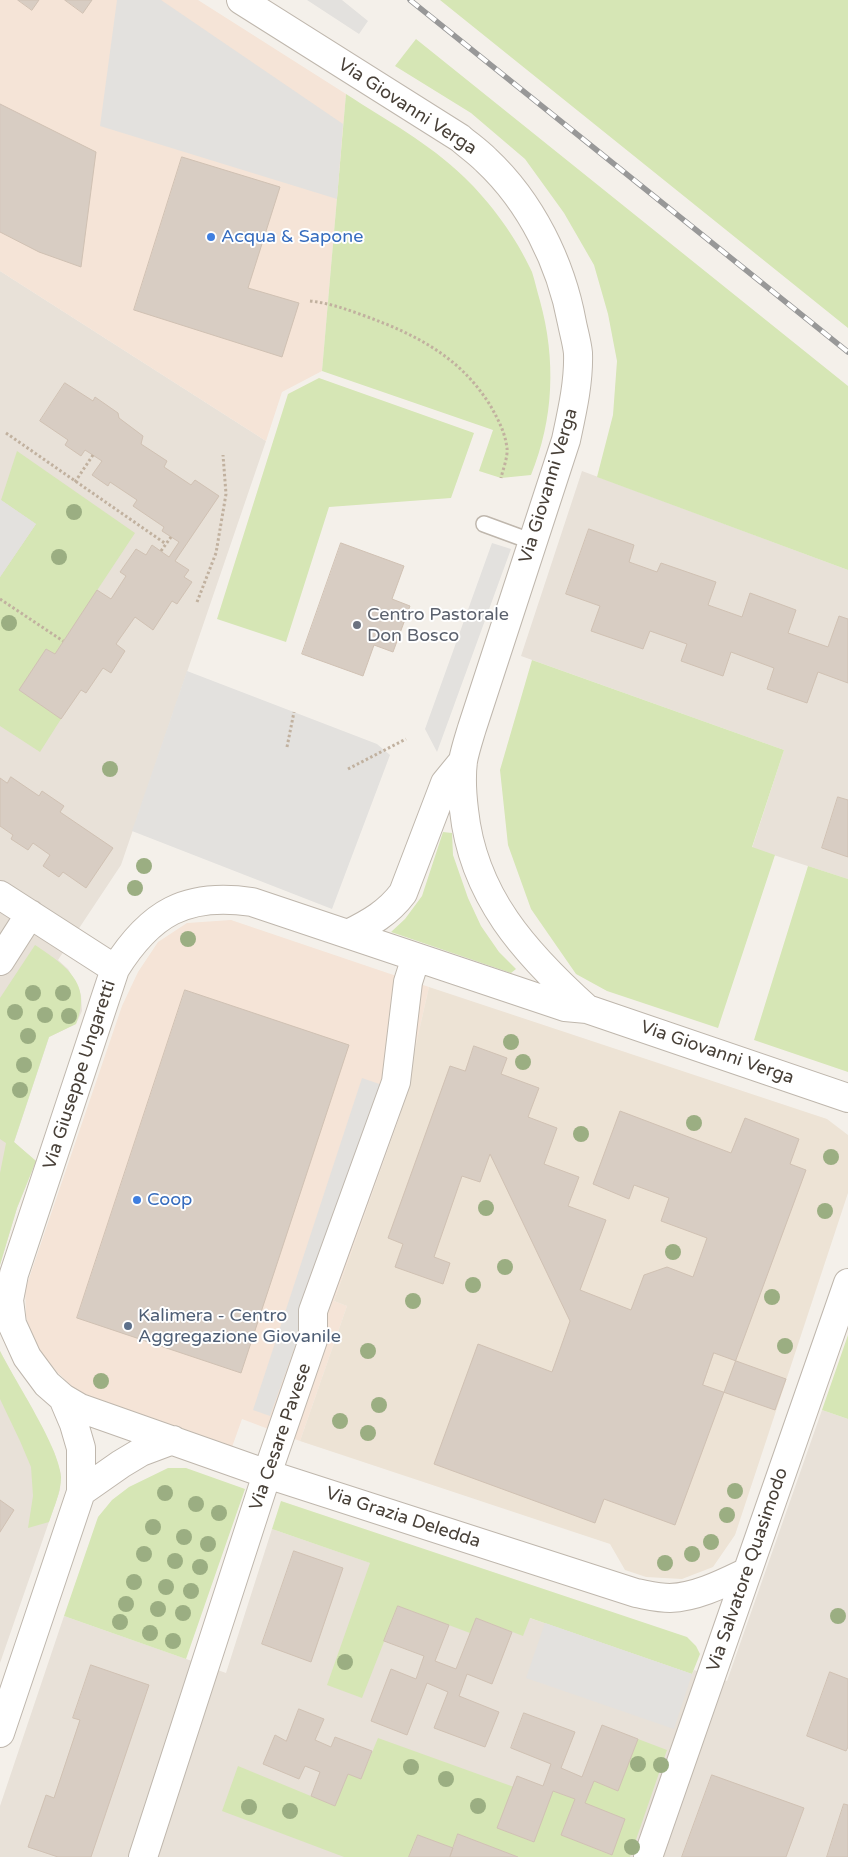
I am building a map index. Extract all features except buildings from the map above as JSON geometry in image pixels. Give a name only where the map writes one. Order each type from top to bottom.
[{"type":"street","name":"Via Giovanni Verga","points":[[241,0],[460,138],[486,160],[511,187],[533,220],[553,256],[568,301],[578,353],[575,396],[566,440],[472,728],[463,761],[462,794],[466,832],[489,896],[509,927],[533,957],[587,1008]]},
{"type":"street","name":"Via Giovanni Verga","points":[[348,934],[383,915],[403,893],[445,783],[463,761]]},
{"type":"street","points":[[0,895],[116,969]]},
{"type":"street","name":"Via Giuseppe Ungaretti","points":[[0,1733],[81,1492],[81,1448],[74,1424],[63,1398],[47,1384],[27,1357],[12,1324],[9,1300],[14,1274],[116,969],[138,937],[153,924],[173,909],[199,900],[232,899],[252,902],[416,957]]},
{"type":"street","points":[[0,961],[30,914]]},
{"type":"street","name":"Via Giovanni Verga","points":[[416,957],[566,1007],[587,1008],[848,1098]]},
{"type":"street","name":"Via Cesare Pavese","points":[[143,1857],[267,1474],[313,1340],[313,1312],[396,1082],[408,982],[416,957]]},
{"type":"street","name":"Via Salvatore Quasimodo","points":[[648,1857],[848,1283]]},
{"type":"street","name":"Via Grazia Deledda","points":[[63,1398],[80,1408],[267,1474],[636,1593],[671,1598],[695,1594],[721,1585],[747,1572]]},
{"type":"street","points":[[81,1492],[141,1452],[173,1440]]},
{"type":"lane","points":[[484,524],[532,542]]},
{"type":"path","points":[[310,301],[329,303],[409,333],[444,355],[469,377],[488,402],[504,432],[507,450],[501,478]]},
{"type":"path","points":[[6,434],[166,544]]},
{"type":"path","points":[[75,482],[93,455]]},
{"type":"path","points":[[197,602],[216,553],[226,494],[223,455]]},
{"type":"path","points":[[161,551],[171,537]]},
{"type":"path","points":[[0,599],[63,641]]},
{"type":"path","points":[[287,747],[294,712]]},
{"type":"path","points":[[348,769],[406,739]]},
{"type":"shaded area","points":[[0,0],[198,0],[346,94],[322,371],[282,392],[266,441],[0,271]]},
{"type":"shaded area","points":[[117,0],[161,0],[343,124],[337,199],[100,126]]},
{"type":"shaded area","points":[[307,0],[342,0],[368,21],[359,34]]},
{"type":"shaded area","points":[[0,271],[266,441],[121,865],[58,960],[68,969],[78,986],[81,995],[82,1011],[76,1024],[49,1037],[14,1142],[36,1161],[17,1208],[0,1265]]},
{"type":"shaded area","points":[[582,471],[848,570],[848,879],[752,848],[784,750],[521,656]]},
{"type":"shaded area","points":[[0,501],[36,524],[0,577]]},
{"type":"shaded area","points":[[492,543],[511,549],[437,752],[425,729]]},
{"type":"shaded area","points":[[187,671],[377,744],[390,755],[332,909],[132,831]]},
{"type":"shaded area","points":[[231,920],[429,987],[400,1115],[334,1301],[347,1306],[300,1441],[242,1419],[232,1447],[84,1398],[58,1373],[33,1343],[26,1316],[25,1290],[122,1006],[138,972],[158,942],[187,923]]},
{"type":"shaded area","points":[[429,987],[827,1119],[848,1135],[848,1193],[735,1535],[713,1567],[682,1579],[646,1577],[625,1570],[610,1544],[300,1441],[347,1306],[334,1301],[400,1115]]},
{"type":"shaded area","points":[[362,1078],[388,1087],[270,1416],[253,1410]]},
{"type":"shaded area","points":[[0,1351],[54,1452],[61,1474],[60,1490],[0,1663]]},
{"type":"shaded area","points":[[822,1410],[848,1419],[848,1857],[0,1857],[0,1806],[64,1616],[226,1673],[272,1529],[692,1674],[694,1670],[727,1681]]},
{"type":"shaded area","points":[[545,1623],[692,1674],[674,1729],[526,1678]]},
{"type":"green space","points":[[440,0],[848,0],[848,328]]},
{"type":"green space","points":[[416,39],[848,386],[848,570],[597,477],[613,415],[617,361],[608,314],[594,265],[564,213],[525,159],[471,113],[395,66]]},
{"type":"green space","points":[[346,94],[422,143],[451,165],[484,198],[502,221],[526,259],[532,272],[545,323],[550,367],[548,411],[539,454],[531,475],[501,478],[479,471],[493,430],[322,371]]},
{"type":"green space","points":[[319,378],[474,433],[451,498],[329,507],[286,642],[217,619],[288,394]]},
{"type":"green space","points":[[17,451],[135,533],[55,654],[46,649],[19,690],[61,719],[40,752],[0,726],[0,577],[36,524],[1,500]]},
{"type":"green space","points":[[532,660],[784,750],[752,847],[775,855],[718,1028],[607,991],[576,974],[531,909],[508,845],[500,770]]},
{"type":"green space","points":[[443,832],[452,833],[453,855],[468,898],[481,926],[499,952],[516,969],[511,973],[391,932],[405,919],[422,896]]},
{"type":"green space","points":[[808,866],[848,879],[848,1072],[754,1040]]},
{"type":"green space","points":[[35,945],[66,968],[73,977],[81,997],[80,1010],[76,1024],[49,1037],[14,1142],[36,1161],[17,1208],[0,1265],[0,1173],[6,1143],[0,1139],[0,998]]},
{"type":"green space","points":[[848,1335],[848,1419],[822,1410]]},
{"type":"green space","points":[[0,1351],[36,1414],[59,1464],[61,1483],[49,1522],[28,1528],[33,1496],[31,1467],[0,1399]]},
{"type":"green space","points":[[168,1468],[186,1468],[245,1489],[186,1659],[64,1616],[98,1517],[112,1500],[129,1487]]},
{"type":"green space","points":[[281,1501],[687,1637],[696,1646],[700,1654],[692,1674],[530,1618],[523,1636],[476,1618],[470,1633],[398,1606],[362,1698],[327,1685],[370,1563],[272,1529]]},
{"type":"green space","points":[[378,1738],[514,1787],[498,1828],[533,1842],[553,1791],[575,1799],[561,1835],[611,1855],[625,1819],[585,1803],[594,1781],[618,1791],[638,1739],[667,1750],[630,1857],[518,1857],[458,1834],[453,1848],[418,1835],[409,1857],[344,1857],[222,1811],[238,1766],[335,1806],[348,1774],[361,1779]]},
{"type":"railway","points":[[410,0],[848,352]]},
{"type":"place","name":"Acqua & Sapone","points":[[211,237]]},
{"type":"place","name":"Centro Pastorale Don Bosco","points":[[357,625]]},
{"type":"place","name":"Coop","points":[[137,1200]]},
{"type":"place","name":"Kalimera - Centro Aggregazione Giovanile","points":[[128,1326]]}]
